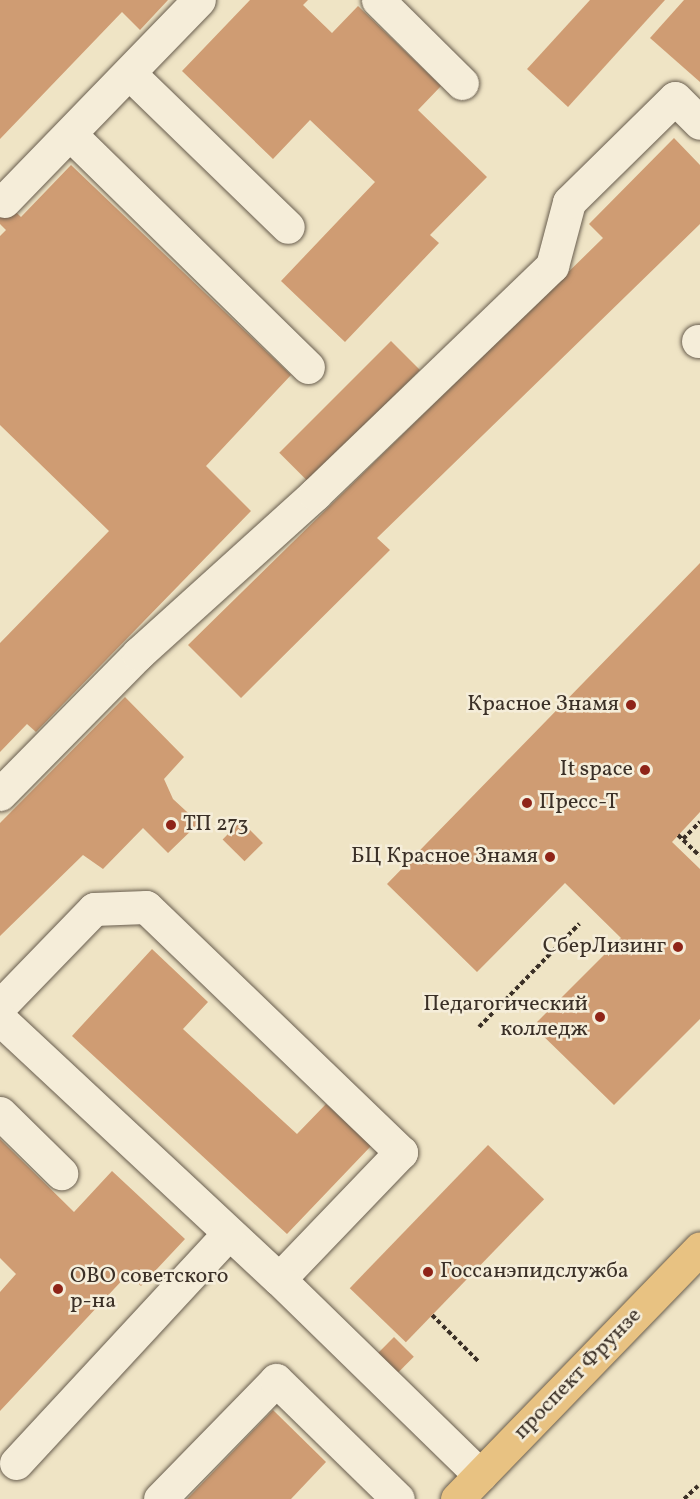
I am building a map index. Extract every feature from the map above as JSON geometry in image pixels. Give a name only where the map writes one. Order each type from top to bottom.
[{"type":"main road","name":"проспект Фрунзе","points":[[457,1499],[700,1248]]},
{"type":"lane","points":[[4,201],[200,0]]},
{"type":"lane","points":[[378,0],[462,84]]},
{"type":"lane","points":[[129,73],[288,227]]},
{"type":"lane","points":[[0,794],[138,654],[315,494],[552,266],[569,202],[675,98],[700,123]]},
{"type":"lane","points":[[70,134],[308,367]]},
{"type":"lane","points":[[0,1006],[94,909],[146,908],[401,1152],[279,1279]]},
{"type":"lane","points":[[0,1019],[279,1279],[480,1475]]},
{"type":"lane","points":[[0,1113],[61,1173]]},
{"type":"lane","points":[[16,1463],[229,1233]]},
{"type":"lane","points":[[160,1499],[276,1380],[398,1499]]},
{"type":"path","points":[[683,840],[700,822]]},
{"type":"path","points":[[678,835],[700,856]]},
{"type":"path","points":[[479,1027],[579,924]]},
{"type":"path","points":[[432,1315],[479,1362]]},
{"type":"path","points":[[684,1499],[698,1486]]},
{"type":"building","points":[[0,0],[168,0],[140,30],[122,12],[0,139]]},
{"type":"building","points":[[250,0],[308,0],[303,5],[332,33],[358,6],[441,86],[418,110],[487,177],[430,235],[439,243],[345,342],[281,281],[375,182],[310,120],[273,159],[182,71]]},
{"type":"building","points":[[590,0],[665,0],[568,107],[527,69]]},
{"type":"building","points":[[684,0],[700,0],[700,82],[650,38]]},
{"type":"building","points":[[674,138],[700,165],[700,224],[377,538],[390,550],[241,698],[188,645],[603,238],[589,224]]},
{"type":"building","points":[[71,165],[291,375],[206,466],[251,511],[36,732],[27,724],[0,752],[0,643],[109,531],[0,425],[0,236],[6,230],[0,224],[0,197],[21,217]]},
{"type":"building","points":[[391,341],[420,370],[308,482],[279,453]]},
{"type":"building","points":[[700,563],[700,812],[672,842],[700,869],[700,1019],[614,1105],[533,1026],[621,938],[565,883],[477,972],[387,884]]},
{"type":"building","points":[[125,697],[184,757],[164,779],[173,799],[199,823],[168,853],[143,828],[103,869],[83,855],[0,936],[0,823]]},
{"type":"building","points":[[241,821],[263,843],[245,861],[223,839]]},
{"type":"building","points":[[152,949],[208,1002],[183,1029],[297,1134],[326,1104],[371,1146],[287,1234],[72,1036]]},
{"type":"building","name":"ОВО советского р-на","points":[[0,1139],[74,1212],[112,1171],[185,1239],[141,1286],[128,1274],[0,1411],[0,1292],[16,1274],[0,1258]]},
{"type":"building","points":[[488,1145],[544,1199],[406,1342],[350,1288]]},
{"type":"building","points":[[394,1337],[414,1357],[391,1379],[371,1360]]},
{"type":"building","points":[[273,1410],[326,1462],[291,1499],[187,1499]]},
{"type":"place","name":"Красное Знамя","points":[[631,705]]},
{"type":"place","name":"It space","points":[[645,770]]},
{"type":"place","name":"Пресс-Т","points":[[527,803]]},
{"type":"place","name":"ТП 273","points":[[171,825]]},
{"type":"place","name":"БЦ Красное Знамя","points":[[550,857]]},
{"type":"place","name":"СберЛизинг","points":[[678,947]]},
{"type":"place","name":"Педагогический колледж","points":[[600,1017]]},
{"type":"place","name":"Госсанэпидслужба","points":[[428,1272]]},
{"type":"place","name":"ОВО советского р-на","points":[[58,1289]]}]
